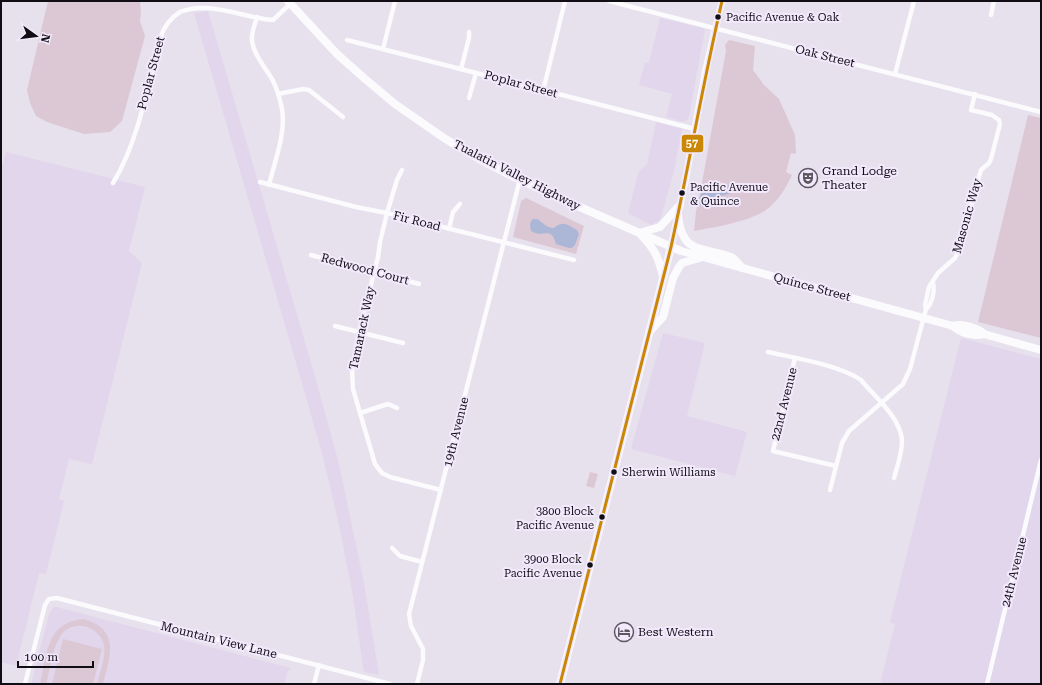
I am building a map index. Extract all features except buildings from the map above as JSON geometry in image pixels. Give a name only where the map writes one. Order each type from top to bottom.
[{"type":"highway","name":"Tualatin Valley Highway","points":[[289,3],[337,54],[364,78],[395,104],[456,146],[481,160],[566,201],[671,247]]},
{"type":"highway","points":[[638,233],[654,230],[660,227],[680,205]]},
{"type":"highway","points":[[678,216],[679,227],[686,242],[694,247],[732,258],[743,268]]},
{"type":"highway","points":[[638,233],[652,247],[657,255],[663,277]]},
{"type":"highway","points":[[560,684],[671,247]]},
{"type":"highway","name":"Quince Street","points":[[671,247],[953,326],[956,330],[979,336],[984,334],[1041,350]]},
{"type":"highway","points":[[649,334],[663,317],[673,278],[679,267],[682,263],[703,257]]},
{"type":"main road","points":[[671,247],[715,28],[722,1]]},
{"type":"street","points":[[383,49],[396,1]]},
{"type":"street","points":[[543,91],[565,1]]},
{"type":"street","name":"Oak Street","points":[[609,1],[1041,112]]},
{"type":"street","points":[[896,74],[914,1]]},
{"type":"street","points":[[991,15],[994,1]]},
{"type":"street","name":"Poplar Street","points":[[113,183],[123,167],[131,145],[160,38],[164,29],[172,18],[185,9],[204,4],[215,5],[273,20],[289,3]]},
{"type":"street","points":[[257,16],[252,36],[253,45],[271,78],[278,94],[282,109],[281,140],[269,185]]},
{"type":"street","points":[[461,69],[469,38],[469,32]]},
{"type":"street","name":"Poplar Street","points":[[347,40],[695,129]]},
{"type":"street","points":[[469,98],[476,73]]},
{"type":"street","points":[[278,94],[302,89],[309,90],[343,117]]},
{"type":"street","name":"Masonic Way","points":[[830,490],[842,443],[849,431],[882,404],[902,384],[910,369],[926,309],[924,305],[929,287],[933,283],[938,273],[956,256],[981,170],[989,163],[991,159],[1000,124],[996,117],[971,110],[975,94]]},
{"type":"street","name":"Tamarack Way","points":[[402,170],[397,180],[387,213],[375,272],[359,332],[352,370],[353,389],[375,464],[382,473],[390,477],[441,490]]},
{"type":"street","name":"19th Avenue","points":[[417,684],[423,660],[423,649],[411,626],[409,614],[520,179]]},
{"type":"street","name":"Fir Road","points":[[260,182],[574,260]]},
{"type":"street","points":[[449,229],[454,212],[460,204]]},
{"type":"street","name":"Redwood Court","points":[[311,255],[419,284]]},
{"type":"street","points":[[335,326],[403,344]]},
{"type":"street","points":[[768,352],[833,368],[854,375],[861,380],[895,420],[900,430],[902,442],[901,454],[894,478]]},
{"type":"street","name":"22nd Avenue","points":[[795,358],[773,451],[836,466]]},
{"type":"street","points":[[360,413],[388,404],[397,408]]},
{"type":"street","name":"24th Avenue","points":[[987,684],[1041,460]]},
{"type":"street","points":[[392,548],[400,556],[422,562]]},
{"type":"street","name":"Mountain View Lane","points":[[24,684],[45,604],[49,598],[57,598],[390,684]]},
{"type":"street","points":[[314,684],[319,666]]},
{"type":"shaded area","points":[[48,1],[140,1],[140,21],[145,36],[122,121],[110,132],[84,134],[47,122],[36,116],[30,103],[27,90]]},
{"type":"shaded area","points":[[208,11],[338,460],[364,583],[379,675],[364,672],[352,591],[324,461],[194,13]]},
{"type":"shaded area","points":[[660,18],[705,30],[689,116],[687,120],[683,122],[666,117],[672,94],[639,85],[645,62],[649,63]]},
{"type":"shaded area","points":[[729,40],[755,46],[753,70],[764,85],[779,99],[795,135],[796,154],[791,153],[786,172],[792,175],[787,185],[778,198],[766,210],[751,218],[741,221],[694,231],[696,212],[726,51],[725,45]]},
{"type":"shaded area","points":[[1028,115],[1041,118],[1041,338],[978,322]]},
{"type":"shaded area","points":[[656,122],[682,129],[674,171],[660,220],[651,225],[628,213],[639,171],[647,165]]},
{"type":"shaded area","points":[[6,152],[145,187],[129,251],[142,263],[92,464],[69,459],[59,499],[64,501],[46,574],[39,573],[16,666],[1,662],[1,170]]},
{"type":"shaded area","points":[[526,198],[584,226],[576,254],[513,237],[521,201]]},
{"type":"shaded area","points":[[663,333],[705,343],[687,416],[747,432],[735,476],[631,449]]},
{"type":"shaded area","points":[[961,338],[1041,359],[1041,684],[880,684],[895,624],[890,622]]},
{"type":"shaded area","points":[[590,472],[598,474],[594,488],[586,486]]},
{"type":"shaded area","points":[[56,607],[291,668],[288,671],[284,684],[31,684],[49,614],[53,608]]},
{"type":"shaded area","points":[[83,619],[95,623],[103,629],[108,636],[110,653],[103,684],[97,684],[104,654],[104,645],[101,638],[91,629],[84,626],[77,626],[71,627],[60,637],[53,653],[46,684],[40,684],[47,651],[55,633],[62,626],[71,621]]},
{"type":"shaded area","points":[[63,639],[102,649],[93,684],[52,684]]},
{"type":"water","points":[[735,185],[735,192],[710,199],[700,206],[697,206],[702,192],[710,186]]},
{"type":"water","points":[[533,219],[537,219],[551,228],[563,224],[577,230],[579,234],[575,245],[572,248],[569,248],[556,244],[552,235],[539,234],[531,231],[530,223]]},
{"type":"transit line","name":"57","points":[[560,684],[671,247],[722,1]]},
{"type":"place","name":"Pacific Avenue & Oak","points":[[718,17]]},
{"type":"place","name":"Grand Lodge Theater","points":[[808,178]]},
{"type":"place","name":"Pacific Avenue & Quince","points":[[682,193]]},
{"type":"place","name":"Sherwin Williams","points":[[614,472]]},
{"type":"place","name":"3800 Block Pacific Avenue","points":[[602,517]]},
{"type":"place","name":"3900 Block Pacific Avenue","points":[[590,565]]},
{"type":"place","name":"Best Western","points":[[624,632]]}]
